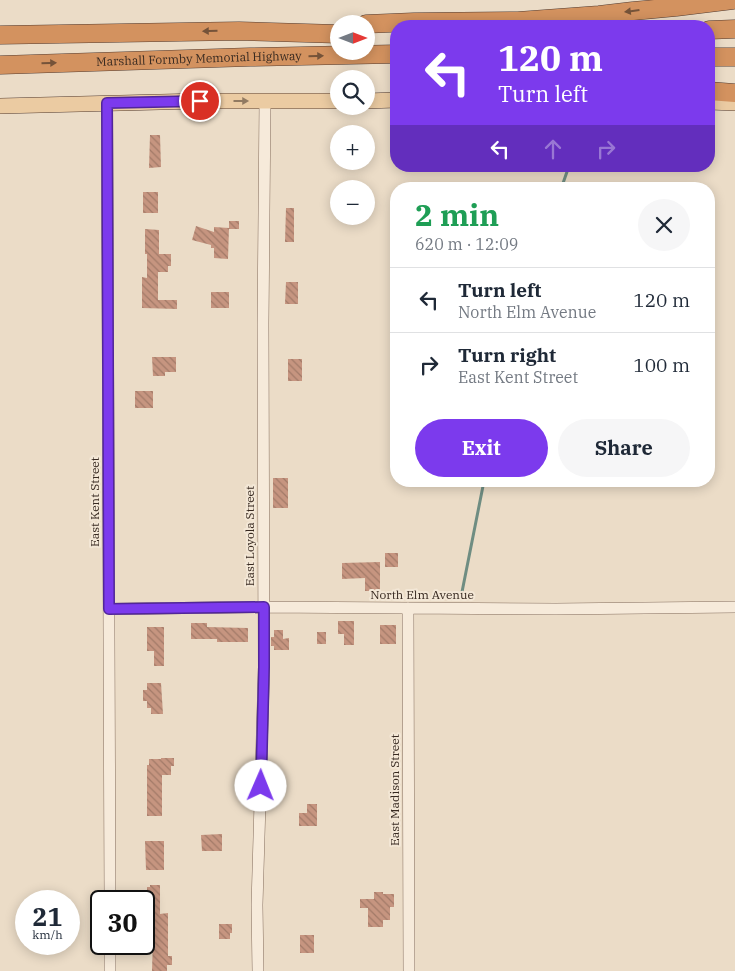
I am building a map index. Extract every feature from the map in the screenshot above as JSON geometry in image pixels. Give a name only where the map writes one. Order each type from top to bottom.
[{"type":"highway","points":[[534,20],[599,16],[733,0]]},
{"type":"highway","points":[[375,24],[390,23]]},
{"type":"highway","points":[[259,31],[295,26],[330,25]]},
{"type":"highway","points":[[715,30],[735,29]]},
{"type":"highway","name":"Marshall Formby Memorial Highway","points":[[0,35],[259,31],[330,34]]},
{"type":"highway","points":[[375,34],[390,34]]},
{"type":"highway","name":"Marshall Formby Memorial Highway","points":[[0,65],[390,54]]},
{"type":"highway","points":[[715,57],[735,58]]},
{"type":"highway","points":[[715,91],[735,93]]},
{"type":"main road","points":[[375,101],[390,100]]},
{"type":"main road","points":[[0,106],[330,101]]},
{"type":"main road","points":[[715,102],[735,103]]},
{"type":"street","name":"East Loyola Street","points":[[258,971],[264,667],[263,305],[265,102]]},
{"type":"street","name":"East Kent Street","points":[[107,103],[110,890]]},
{"type":"street","name":"North Elm Avenue","points":[[109,609],[264,607],[556,609],[735,607]]},
{"type":"street","name":"East Madison Street","points":[[408,608],[409,971]]},
{"type":"street","points":[[110,955],[110,971]]},
{"type":"building","points":[[150,135],[160,135],[161,167],[149,168]]},
{"type":"building","points":[[143,192],[158,192],[158,213],[143,213]]},
{"type":"building","points":[[286,208],[294,208],[294,242],[285,242]]},
{"type":"building","points":[[229,221],[239,221],[239,229],[229,229]]},
{"type":"building","points":[[196,226],[214,232],[214,227],[229,228],[228,259],[214,258],[214,248],[211,248],[211,245],[192,240]]},
{"type":"building","points":[[145,229],[159,230],[159,254],[171,254],[171,266],[168,266],[168,272],[158,272],[158,300],[177,300],[177,309],[142,308],[142,277],[147,278]]},
{"type":"building","points":[[286,282],[298,282],[298,304],[285,304]]},
{"type":"building","points":[[211,292],[229,292],[229,308],[211,308]]},
{"type":"building","points":[[152,357],[176,357],[176,372],[165,372],[165,376],[153,376]]},
{"type":"building","points":[[288,359],[302,359],[302,381],[288,381]]},
{"type":"building","points":[[135,391],[153,391],[153,408],[135,408]]},
{"type":"building","points":[[273,478],[288,478],[288,508],[273,508]]},
{"type":"building","points":[[385,553],[398,553],[398,567],[385,567]]},
{"type":"building","points":[[380,562],[380,591],[365,591],[365,578],[342,579],[342,563]]},
{"type":"building","points":[[338,621],[354,621],[354,645],[344,645],[344,634],[338,634]]},
{"type":"building","points":[[191,623],[207,623],[207,627],[248,628],[248,642],[217,642],[217,639],[191,639]]},
{"type":"building","points":[[380,625],[396,625],[396,644],[380,644]]},
{"type":"building","points":[[147,627],[164,627],[164,666],[154,666],[154,651],[147,651]]},
{"type":"building","points":[[274,630],[283,630],[283,639],[289,638],[289,650],[274,650],[274,646],[271,646],[271,637],[274,637]]},
{"type":"building","points":[[317,632],[326,632],[326,644],[317,644]]},
{"type":"building","points":[[147,683],[161,683],[163,714],[151,714],[151,708],[147,708],[147,701],[143,701],[143,690],[147,690]]},
{"type":"building","points":[[174,758],[174,766],[171,766],[171,775],[162,775],[162,816],[147,816],[147,765],[149,765],[149,759]]},
{"type":"building","points":[[307,804],[317,804],[317,826],[299,826],[299,813],[307,813]]},
{"type":"building","points":[[222,834],[222,851],[202,851],[201,835]]},
{"type":"building","points":[[145,841],[164,841],[164,870],[146,870]]},
{"type":"building","points":[[150,885],[160,885],[160,914],[168,913],[168,956],[172,956],[172,965],[167,965],[167,971],[152,971],[152,955],[155,955],[155,890],[147,890],[147,887],[150,887]]},
{"type":"building","points":[[374,892],[394,894],[394,907],[390,907],[390,920],[383,920],[383,927],[368,927],[368,908],[360,908],[360,899],[374,899]]},
{"type":"building","points":[[219,924],[232,924],[230,939],[219,939]]},
{"type":"building","points":[[300,935],[314,935],[314,953],[300,953]]},
{"type":"waterway","points":[[563,182],[567,172]]},
{"type":"waterway","points":[[461,597],[483,487]]},
{"type":"route","points":[[200,101],[107,103],[109,609],[264,607],[261,786]]}]
